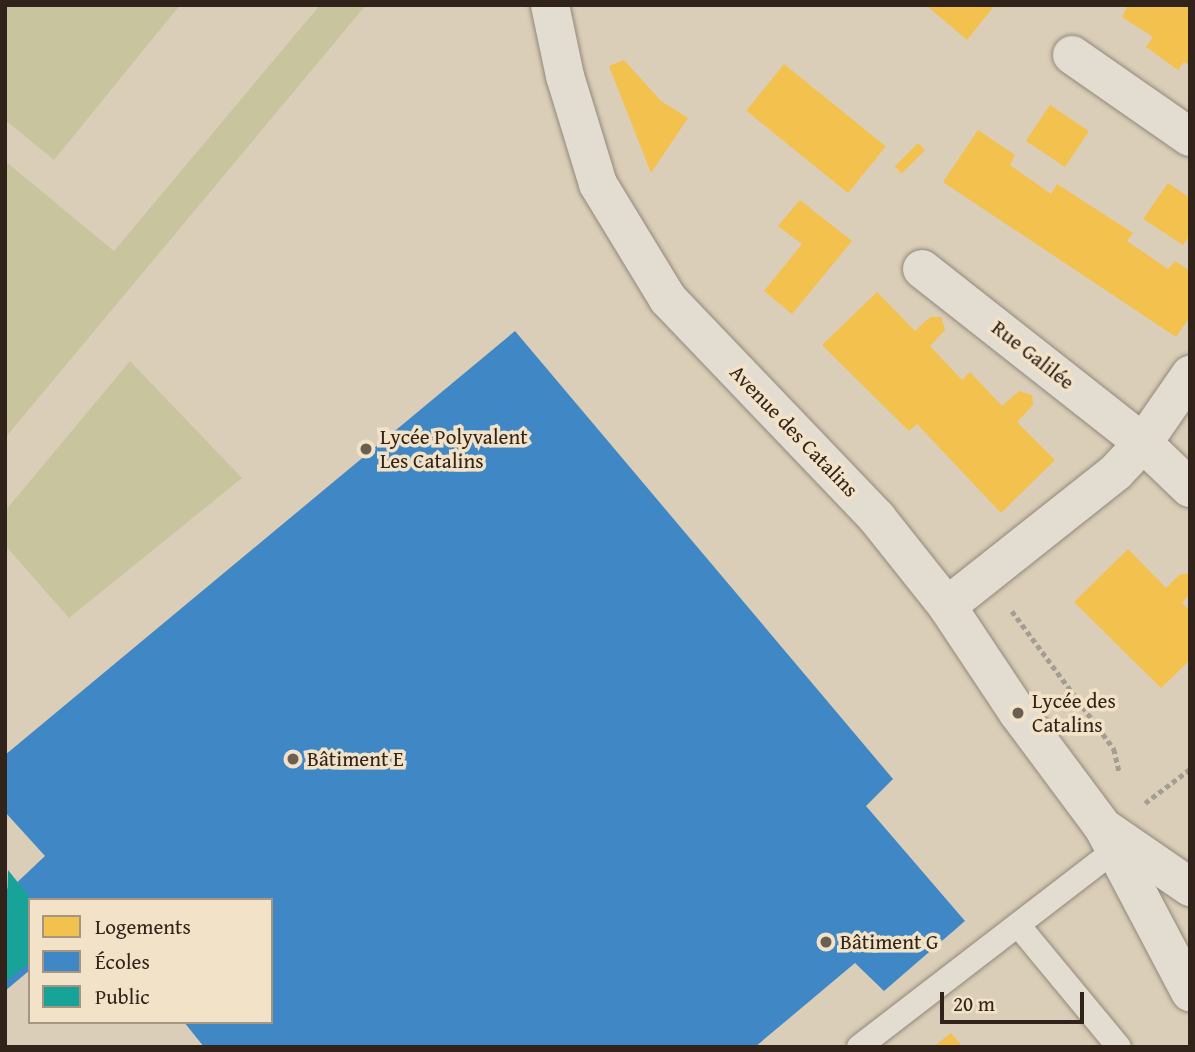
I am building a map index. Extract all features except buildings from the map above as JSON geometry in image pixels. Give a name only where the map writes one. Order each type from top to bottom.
[{"type":"street","name":"Avenue des Catalins","points":[[550,5],[565,76],[598,184],[668,299],[877,518],[947,606],[1018,713],[1109,838],[1190,992]]},
{"type":"street","points":[[1072,55],[1190,137]]},
{"type":"street","name":"Rue Galilée","points":[[922,269],[1143,443],[1190,488]]},
{"type":"street","points":[[947,606],[1116,472],[1143,443],[1190,375]]},
{"type":"street","name":"Avenue des Catalins","points":[[1109,838],[1190,887]]},
{"type":"lane","points":[[859,1047],[1017,925],[1109,838]]},
{"type":"lane","points":[[1017,925],[1119,1047]]},
{"type":"path","points":[[1011,604],[1012,615],[1114,749],[1122,784]]},
{"type":"path","points":[[1132,797],[1142,805],[1190,769]]},
{"type":"shaded area","points":[[5,5],[180,5],[54,160],[5,120]]},
{"type":"shaded area","points":[[320,5],[366,5],[5,438],[5,161],[114,251]]},
{"type":"shaded area","points":[[130,361],[242,478],[69,618],[5,545],[5,511]]},
{"type":"place","name":"Lycée Polyvalent Les Catalins","points":[[366,449]]},
{"type":"place","name":"Lycée des Catalins","points":[[1018,713]]},
{"type":"place","name":"Bâtiment E","points":[[293,759]]},
{"type":"place","name":"Bâtiment G","points":[[826,942]]}]
